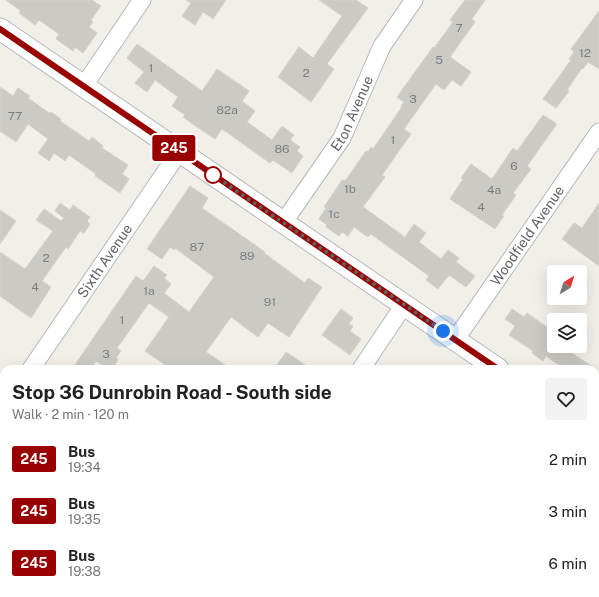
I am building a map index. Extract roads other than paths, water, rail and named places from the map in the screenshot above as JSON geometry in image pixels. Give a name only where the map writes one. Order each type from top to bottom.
[{"type":"street","points":[[83,87],[142,0]]},
{"type":"street","name":"Eton Avenue","points":[[283,223],[342,138],[382,46],[414,0]]},
{"type":"street","points":[[0,29],[492,365]]},
{"type":"street","name":"Woodfield Avenue","points":[[455,340],[599,132]]},
{"type":"street","name":"Sixth Avenue","points":[[34,365],[179,152]]},
{"type":"street","points":[[364,365],[404,305]]}]
